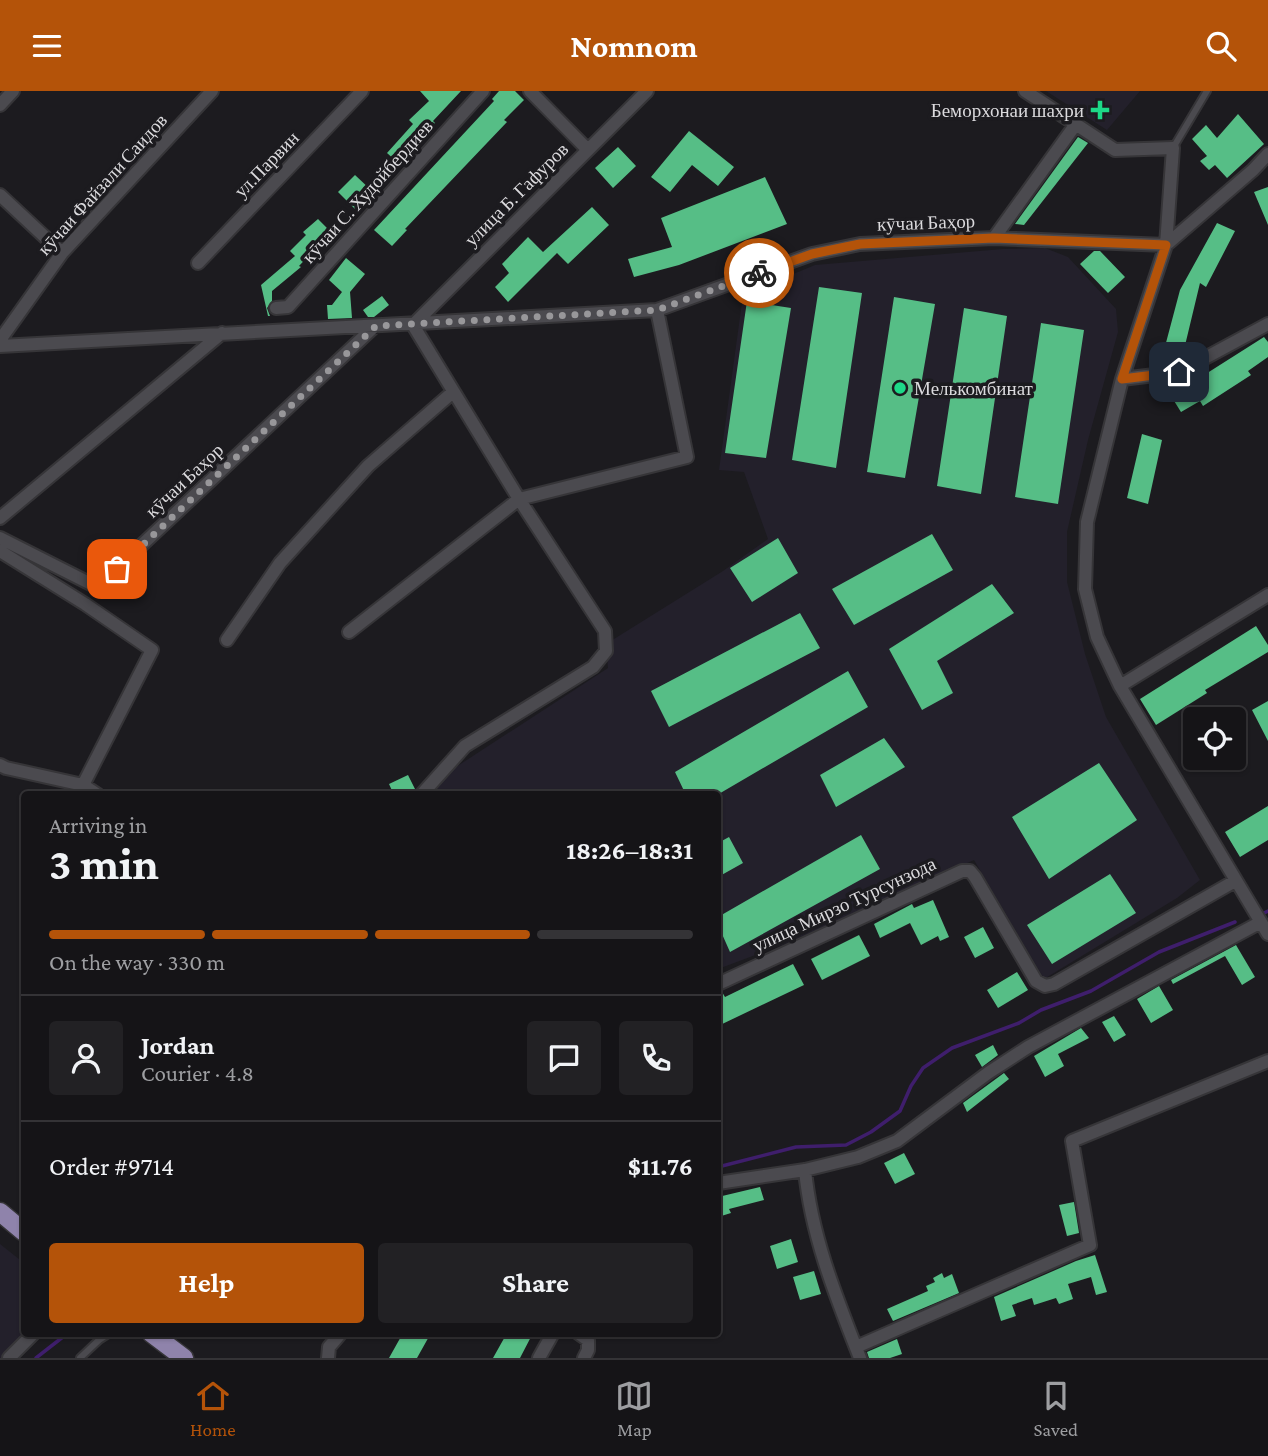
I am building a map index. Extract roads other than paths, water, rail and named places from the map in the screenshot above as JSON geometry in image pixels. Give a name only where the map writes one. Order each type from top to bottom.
[{"type":"main road","points":[[0,1212],[21,1230]]},
{"type":"main road","points":[[155,1337],[184,1358]]},
{"type":"street","points":[[0,105],[13,91]]},
{"type":"street","name":"кӯчаи Файзали Саидов","points":[[0,340],[62,253],[212,91]]},
{"type":"street","name":"ул.Парвин","points":[[198,263],[362,91]]},
{"type":"street","name":"кӯчаи С. Худойбердиев","points":[[276,308],[288,307],[483,91]]},
{"type":"street","points":[[530,91],[587,149]]},
{"type":"street","name":"улица Б. Гафуров","points":[[413,325],[646,91]]},
{"type":"street","points":[[721,1183],[805,1170],[858,1157],[897,1141],[988,1073],[1028,1047],[1265,928],[1119,687],[1097,637],[1086,589],[1087,522],[1122,379],[1166,245],[1174,148],[1115,150],[1032,93]]},
{"type":"street","points":[[994,238],[1076,124]]},
{"type":"street","points":[[1166,245],[1268,156]]},
{"type":"street","points":[[0,195],[62,253]]},
{"type":"street","name":"кӯчаи Баҳор","points":[[0,346],[657,310],[812,254],[860,244],[994,238],[1166,245]]},
{"type":"street","points":[[349,632],[519,499],[687,457],[657,310]]},
{"type":"street","points":[[1122,379],[1179,372],[1268,324]]},
{"type":"street","points":[[413,325],[519,499],[605,631],[606,651],[593,667],[465,745],[425,791]]},
{"type":"street","name":"кӯчаи Баҳор","points":[[0,538],[97,587],[376,326]]},
{"type":"street","points":[[0,518],[222,333]]},
{"type":"street","points":[[227,640],[280,563],[368,466],[453,392]]},
{"type":"street","points":[[0,551],[152,650],[83,785]]},
{"type":"street","points":[[1119,687],[1268,595]]},
{"type":"street","points":[[0,765],[83,785],[92,791]]},
{"type":"street","name":"улица Мирзо Турсунзода","points":[[721,983],[962,871],[970,871],[1036,981],[1045,986],[1054,984],[1235,881]]},
{"type":"street","points":[[805,1170],[808,1201],[822,1255],[858,1353],[1090,1245],[1072,1141],[1268,1061]]},
{"type":"street","points":[[9,1358],[30,1337]]},
{"type":"street","points":[[328,1358],[329,1347],[338,1337]]},
{"type":"street","points":[[540,1358],[552,1337]]},
{"type":"street","points":[[583,1337],[588,1341],[588,1350],[583,1358]]},
{"type":"lane","points":[[1174,148],[1207,91]]},
{"type":"lane","points":[[80,1358],[104,1337]]},
{"type":"waterway","points":[[1264,913],[1268,911]]},
{"type":"waterway","points":[[721,1166],[796,1147],[846,1145],[871,1132],[900,1111],[923,1068],[952,1048],[1019,1023],[1041,1010],[1091,991],[1159,952],[1235,922]]},
{"type":"waterway","points":[[36,1358],[63,1337]]},
{"type":"place","name":"Беморхонаи шахри","points":[[1100,110]]},
{"type":"place","name":"Мелькомбинат","points":[[900,388]]}]
